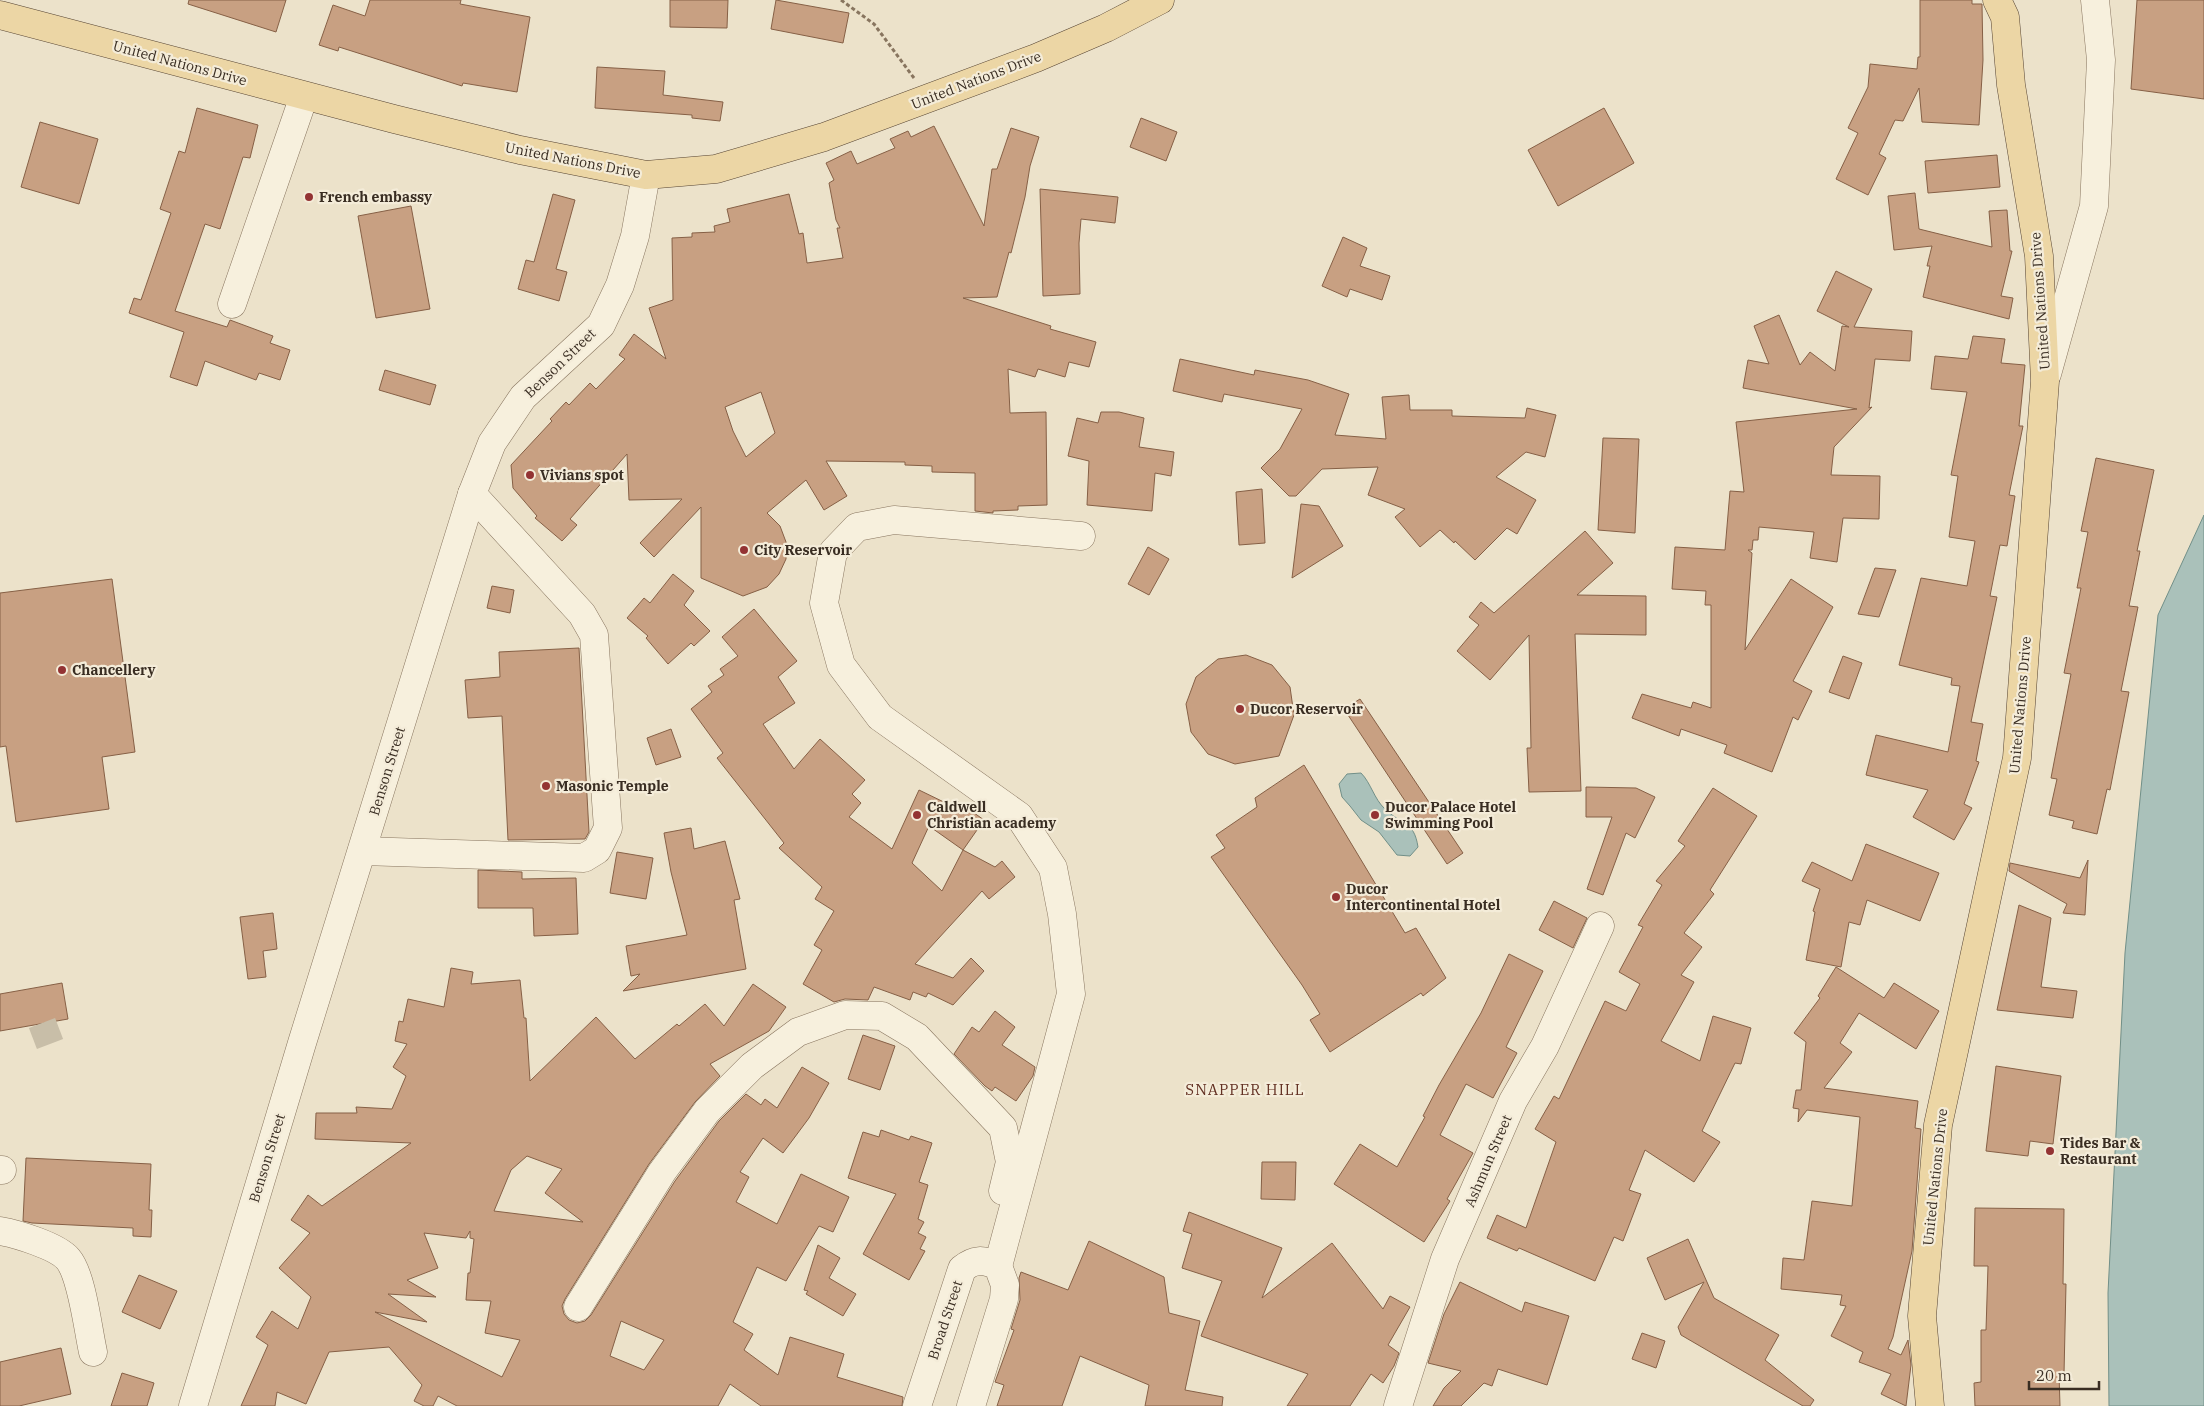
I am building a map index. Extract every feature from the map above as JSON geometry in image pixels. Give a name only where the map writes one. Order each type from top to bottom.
[{"type":"main road","name":"United Nations Drive","points":[[0,15],[304,96],[520,150],[646,175],[716,170],[824,137],[929,99],[1106,28],[1160,0]]},
{"type":"main road","name":"United Nations Drive","points":[[1930,1406],[1922,1316],[1938,1125],[2017,758],[2045,381],[2039,256],[2011,86],[2004,17],[1997,0]]},
{"type":"street","points":[[2045,381],[2094,206],[2101,60],[2095,0]]},
{"type":"street","points":[[232,304],[304,96]]},
{"type":"street","name":"Benson Street","points":[[193,1406],[472,494],[492,443],[523,397],[600,325],[620,285],[635,236],[646,175]]},
{"type":"street","points":[[362,851],[584,858],[597,850],[608,828],[594,635],[582,614],[472,494]]},
{"type":"street","points":[[993,1264],[1071,994],[1062,914],[1052,868],[1018,816],[880,717],[841,665],[824,603],[833,552],[857,527],[894,520],[1081,536]]},
{"type":"street","name":"Ashmun Street","points":[[1398,1406],[1445,1259],[1513,1101],[1545,1046],[1600,926]]},
{"type":"street","points":[[578,1307],[662,1172],[707,1111],[752,1066],[798,1032],[845,1015],[882,1016],[917,1037],[1003,1128],[1010,1162],[993,1264],[1005,1285],[1004,1299],[971,1406]]},
{"type":"street","points":[[0,1231],[53,1249],[67,1258],[76,1271],[93,1352]]},
{"type":"street","name":"Broad Street","points":[[918,1406],[962,1270],[969,1263],[978,1260],[993,1264]]},
{"type":"path","points":[[841,0],[874,24],[929,99]]},
{"type":"water","points":[[2204,515],[2204,1406],[2109,1406],[2108,1293],[2125,953],[2158,615]]},
{"type":"water","name":"Ducor Palace Hotel Swimming Pool","points":[[1361,773],[1381,805],[1410,827],[1413,832],[1418,847],[1410,856],[1397,855],[1379,832],[1361,820],[1342,797],[1339,784],[1347,774]]},
{"type":"building","points":[[189,0],[286,0],[276,32],[188,4]]},
{"type":"building","points":[[370,0],[461,0],[460,4],[530,17],[517,92],[463,83],[462,86],[339,47],[338,51],[319,45],[333,5],[365,16]]},
{"type":"building","points":[[670,0],[728,0],[727,28],[670,27]]},
{"type":"building","points":[[776,0],[849,13],[843,43],[771,29]]},
{"type":"building","points":[[1920,0],[1972,0],[1972,4],[1982,4],[1983,60],[1979,125],[1922,122],[1919,88],[1903,121],[1895,120],[1879,154],[1886,158],[1868,195],[1836,179],[1858,133],[1848,128],[1868,87],[1870,64],[1917,69],[1918,57],[1920,57]]},
{"type":"building","points":[[2137,0],[2204,0],[2204,99],[2131,89]]},
{"type":"building","points":[[597,67],[665,71],[663,95],[723,102],[720,121],[692,118],[692,115],[595,108]]},
{"type":"building","points":[[197,108],[258,125],[250,158],[243,157],[220,229],[205,224],[175,311],[227,327],[230,320],[273,336],[270,343],[290,350],[280,380],[259,373],[256,380],[205,361],[197,386],[170,377],[184,332],[129,313],[134,298],[141,300],[171,213],[160,209],[179,151],[185,153]]},
{"type":"building","points":[[1604,108],[1634,163],[1558,206],[1528,150]]},
{"type":"building","points":[[1141,118],[1177,132],[1166,161],[1130,147]]},
{"type":"building","points":[[40,122],[98,139],[79,204],[21,187]]},
{"type":"building","points":[[934,126],[984,226],[992,169],[997,169],[1011,128],[1039,137],[1030,166],[1025,197],[1011,253],[1009,252],[997,297],[963,298],[1051,326],[1050,329],[1096,342],[1089,367],[1069,362],[1065,377],[1038,369],[1035,377],[1008,369],[1010,413],[1046,412],[1047,505],[1018,506],[1018,510],[993,511],[993,513],[975,511],[975,473],[932,472],[932,466],[905,465],[905,462],[826,461],[847,496],[824,510],[806,480],[767,513],[780,526],[786,542],[786,559],[779,574],[767,587],[743,596],[701,578],[701,507],[654,557],[640,543],[682,499],[629,500],[627,454],[570,519],[577,525],[562,541],[535,518],[537,516],[513,488],[511,465],[552,421],[550,419],[566,402],[569,405],[590,383],[596,389],[625,359],[619,355],[634,334],[666,359],[649,308],[673,300],[672,238],[692,237],[692,233],[715,232],[714,226],[730,222],[727,209],[789,194],[799,234],[803,233],[807,263],[843,258],[837,228],[840,228],[836,220],[829,183],[834,180],[826,163],[851,151],[857,164],[895,148],[890,139],[908,131],[911,137]],"holes":[[[761,392],[775,433],[746,457],[733,431],[725,407]]]},
{"type":"building","points":[[1997,155],[2000,187],[1928,193],[1925,161]]},
{"type":"building","points":[[1040,189],[1118,197],[1115,223],[1081,219],[1079,243],[1080,294],[1043,296]]},
{"type":"building","points":[[1915,193],[1919,229],[1992,247],[1989,211],[2007,210],[2010,251],[2012,251],[2001,296],[2013,298],[2009,319],[1923,297],[1930,266],[1927,266],[1932,246],[1894,250],[1888,196]]},
{"type":"building","points":[[553,194],[575,200],[556,269],[567,272],[559,301],[518,289],[526,260],[534,262]]},
{"type":"building","points":[[411,206],[430,309],[376,318],[358,216]]},
{"type":"building","points":[[1343,237],[1367,248],[1360,266],[1390,276],[1382,300],[1350,289],[1347,297],[1322,286]]},
{"type":"building","points":[[1836,271],[1872,289],[1854,327],[1912,331],[1910,361],[1875,359],[1869,408],[1872,407],[1834,447],[1831,475],[1880,476],[1879,519],[1843,518],[1837,562],[1810,558],[1814,532],[1759,527],[1758,540],[1753,540],[1752,550],[1748,550],[1752,553],[1745,650],[1791,579],[1833,607],[1793,681],[1812,691],[1798,720],[1793,717],[1772,772],[1724,753],[1727,745],[1681,729],[1679,736],[1632,718],[1642,694],[1691,708],[1693,702],[1711,708],[1711,605],[1705,605],[1706,591],[1672,589],[1675,547],[1725,550],[1730,491],[1744,492],[1736,422],[1857,409],[1743,388],[1748,360],[1769,364],[1754,326],[1779,315],[1800,365],[1810,352],[1835,371],[1842,326],[1849,327],[1817,311]]},
{"type":"building","points":[[1973,336],[2005,339],[2001,363],[2025,365],[2019,426],[2023,426],[2009,495],[2015,496],[2007,546],[2000,545],[1990,596],[1997,597],[1971,722],[1983,724],[1976,761],[1979,762],[1964,804],[1972,808],[1954,840],[1913,817],[1928,790],[1866,775],[1876,735],[1948,752],[1960,686],[1951,685],[1952,678],[1899,665],[1921,578],[1967,586],[1975,541],[1949,537],[1958,476],[1951,475],[1967,392],[1931,389],[1935,356],[1968,359]]},
{"type":"building","points":[[1180,359],[1254,375],[1255,370],[1308,380],[1349,394],[1335,435],[1386,439],[1382,397],[1409,395],[1410,410],[1452,410],[1452,416],[1525,418],[1527,408],[1556,415],[1545,457],[1526,452],[1496,477],[1536,500],[1517,534],[1507,528],[1475,560],[1440,530],[1420,547],[1395,517],[1405,509],[1368,495],[1378,467],[1322,469],[1296,496],[1289,496],[1261,468],[1280,449],[1302,409],[1224,394],[1222,402],[1173,391]]},
{"type":"building","points":[[385,370],[436,385],[430,405],[379,390]]},
{"type":"building","points":[[1101,412],[1119,412],[1144,418],[1139,447],[1174,452],[1171,476],[1155,473],[1152,511],[1087,505],[1089,461],[1068,456],[1077,418],[1098,423]]},
{"type":"building","points":[[1603,438],[1639,439],[1635,533],[1598,530]]},
{"type":"building","points":[[2096,458],[2154,470],[2137,551],[2140,551],[2129,606],[2138,607],[2121,691],[2129,692],[2110,790],[2107,789],[2097,834],[2072,828],[2074,821],[2049,815],[2057,779],[2051,778],[2071,674],[2064,673],[2081,588],[2077,588],[2088,532],[2081,531]]},
{"type":"building","points":[[1262,489],[1265,543],[1239,545],[1236,492]]},
{"type":"building","points":[[1301,504],[1319,506],[1343,546],[1292,578]]},
{"type":"building","points":[[1585,531],[1613,563],[1577,595],[1646,596],[1646,635],[1575,634],[1581,791],[1529,792],[1527,748],[1531,748],[1529,635],[1490,680],[1457,651],[1479,625],[1469,617],[1481,602],[1494,613]]},
{"type":"building","points":[[1148,547],[1169,559],[1149,595],[1128,584]]},
{"type":"building","points":[[1875,568],[1896,570],[1879,617],[1858,614]]},
{"type":"building","points":[[673,574],[694,591],[684,605],[710,631],[694,646],[691,643],[668,664],[646,638],[648,636],[627,618],[644,598],[650,603]]},
{"type":"building","name":"Chancellery","points":[[112,579],[135,752],[102,757],[109,809],[16,822],[6,746],[0,747],[0,593]]},
{"type":"building","points":[[492,586],[514,590],[510,613],[487,608]]},
{"type":"building","points":[[754,609],[797,661],[778,677],[795,703],[763,724],[794,769],[820,739],[865,780],[852,794],[861,803],[849,817],[892,849],[919,790],[952,806],[956,800],[984,820],[963,850],[995,867],[1002,861],[1015,877],[989,899],[982,891],[915,964],[953,978],[971,958],[984,971],[953,1005],[928,993],[926,997],[913,992],[910,1000],[874,987],[868,1000],[845,999],[834,1002],[803,984],[822,950],[814,945],[834,911],[815,899],[822,887],[779,848],[784,843],[717,758],[723,753],[691,709],[712,692],[708,686],[724,675],[720,669],[738,656],[722,637]],"holes":[[[929,826],[963,850],[942,891],[912,863]]]},
{"type":"building","name":"Masonic Temple","points":[[579,648],[589,832],[585,839],[508,840],[502,716],[468,718],[465,680],[500,677],[499,652]]},
{"type":"building","name":"Ducor Reservoir","points":[[1246,655],[1272,665],[1290,687],[1294,715],[1279,756],[1235,764],[1208,754],[1191,732],[1186,704],[1196,677],[1218,659]]},
{"type":"building","points":[[1843,656],[1862,663],[1849,699],[1829,692]]},
{"type":"building","points":[[1360,699],[1463,853],[1447,864],[1344,709]]},
{"type":"building","points":[[671,729],[681,757],[656,765],[647,738]]},
{"type":"building","name":"Ducor Intercontinental Hotel","points":[[1304,765],[1405,933],[1416,928],[1446,978],[1423,996],[1421,993],[1330,1052],[1310,1020],[1320,1014],[1302,985],[1211,857],[1225,848],[1216,835],[1257,807],[1255,798]]},
{"type":"building","points":[[1586,787],[1636,788],[1655,797],[1635,838],[1626,833],[1603,895],[1587,889],[1612,817],[1586,817]]},
{"type":"building","points":[[1713,788],[1757,816],[1710,890],[1714,894],[1684,933],[1702,947],[1681,975],[1694,982],[1661,1041],[1700,1061],[1713,1016],[1751,1028],[1741,1064],[1735,1063],[1702,1131],[1720,1142],[1694,1182],[1645,1150],[1629,1190],[1641,1194],[1623,1241],[1614,1237],[1595,1281],[1519,1248],[1517,1251],[1487,1238],[1497,1215],[1526,1228],[1556,1142],[1535,1129],[1554,1096],[1559,1099],[1605,1001],[1626,1011],[1640,984],[1619,972],[1643,927],[1638,925],[1662,885],[1656,881],[1685,846],[1678,841]]},
{"type":"building","points":[[691,828],[694,849],[725,841],[740,899],[734,900],[746,969],[623,991],[640,974],[631,976],[626,946],[687,935],[671,872],[664,833]]},
{"type":"building","points":[[1866,844],[1939,873],[1920,921],[1867,900],[1860,925],[1849,922],[1841,967],[1806,960],[1815,912],[1813,911],[1820,889],[1802,881],[1812,862],[1852,881]]},
{"type":"building","points":[[617,852],[653,858],[646,899],[610,893]]},
{"type":"building","points":[[2088,860],[2085,915],[2063,913],[2067,904],[2009,871],[2010,863],[2080,878]]},
{"type":"building","points":[[478,870],[522,872],[522,879],[576,878],[578,934],[534,936],[533,908],[478,908]]},
{"type":"building","points":[[1554,901],[1587,918],[1573,948],[1539,930]]},
{"type":"building","points":[[2019,905],[2051,918],[2041,987],[2077,991],[2073,1018],[1997,1010]]},
{"type":"building","points":[[273,913],[277,949],[263,951],[266,977],[248,979],[240,917]]},
{"type":"building","points":[[1509,954],[1543,971],[1506,1047],[1517,1053],[1493,1098],[1466,1084],[1440,1135],[1473,1153],[1447,1199],[1450,1201],[1424,1242],[1334,1184],[1360,1144],[1397,1167],[1425,1117],[1423,1116],[1439,1085],[1481,1013]]},
{"type":"building","points":[[1836,967],[1884,998],[1894,983],[1939,1011],[1916,1049],[1859,1013],[1840,1043],[1852,1052],[1824,1088],[1918,1101],[1915,1128],[1921,1129],[1912,1251],[1893,1337],[1888,1349],[1901,1355],[1908,1340],[1911,1365],[1906,1406],[1881,1394],[1891,1374],[1859,1362],[1863,1352],[1831,1336],[1846,1306],[1840,1305],[1842,1295],[1781,1289],[1783,1258],[1804,1260],[1812,1201],[1852,1206],[1860,1117],[1807,1110],[1798,1122],[1799,1109],[1793,1108],[1796,1090],[1801,1090],[1806,1042],[1794,1033],[1820,998],[1818,996]]},
{"type":"building","points":[[451,968],[473,972],[471,984],[520,980],[524,1018],[526,1018],[530,1081],[596,1017],[635,1059],[677,1024],[679,1026],[705,1004],[724,1026],[753,984],[786,1007],[769,1031],[710,1064],[720,1076],[695,1102],[649,1164],[565,1299],[562,1306],[564,1314],[569,1320],[577,1323],[585,1321],[591,1315],[675,1181],[719,1121],[746,1094],[761,1105],[765,1099],[777,1108],[802,1067],[829,1083],[809,1118],[783,1153],[763,1138],[740,1172],[749,1177],[736,1202],[777,1224],[801,1174],[849,1197],[833,1232],[819,1226],[786,1281],[757,1267],[733,1322],[753,1334],[744,1350],[778,1375],[790,1337],[844,1354],[837,1377],[903,1397],[902,1406],[761,1406],[730,1384],[718,1406],[457,1406],[438,1396],[433,1406],[424,1406],[414,1401],[422,1385],[389,1347],[329,1352],[306,1404],[277,1392],[275,1406],[241,1406],[268,1345],[256,1337],[272,1311],[298,1329],[311,1297],[279,1268],[310,1233],[291,1220],[308,1195],[322,1206],[411,1143],[315,1139],[316,1113],[357,1113],[356,1107],[392,1109],[406,1076],[393,1067],[407,1044],[395,1041],[399,1021],[403,1022],[408,999],[444,1007]],"holes":[[[527,1156],[562,1169],[545,1193],[583,1222],[494,1211],[511,1170]],[[470,1231],[470,1238],[474,1239],[470,1273],[468,1273],[466,1300],[491,1301],[485,1333],[520,1340],[502,1377],[375,1312],[427,1322],[388,1294],[436,1297],[407,1280],[438,1268],[424,1233],[466,1238]],[[621,1321],[664,1340],[644,1370],[610,1356]]]},
{"type":"building","points":[[62,983],[68,1019],[0,1031],[0,994]]},
{"type":"building","points":[[995,1011],[1015,1027],[1002,1045],[1035,1067],[1033,1076],[1016,1101],[995,1087],[992,1091],[985,1086],[954,1054],[972,1027],[979,1032]]},
{"type":"building","points":[[863,1035],[895,1046],[880,1090],[848,1079]]},
{"type":"building","points":[[1996,1066],[2061,1076],[2053,1144],[2030,1141],[2028,1156],[1986,1151]]},
{"type":"building","points":[[881,1130],[909,1140],[911,1136],[932,1143],[919,1182],[928,1185],[918,1219],[924,1222],[918,1233],[926,1237],[920,1249],[925,1251],[909,1280],[863,1254],[896,1194],[848,1178],[863,1132],[879,1137]]},
{"type":"building","points":[[26,1158],[151,1164],[149,1210],[152,1210],[151,1237],[133,1236],[133,1228],[23,1221]]},
{"type":"building","points":[[1262,1162],[1296,1162],[1295,1200],[1261,1199]]},
{"type":"building","points":[[1975,1208],[2064,1209],[2063,1284],[2066,1284],[2064,1374],[2059,1374],[2060,1406],[1975,1406],[1974,1383],[1981,1382],[1981,1330],[1986,1330],[1988,1266],[1974,1266]]},
{"type":"building","points":[[1189,1212],[1282,1248],[1262,1298],[1332,1243],[1383,1309],[1390,1296],[1410,1307],[1388,1345],[1399,1353],[1394,1366],[1383,1383],[1371,1374],[1350,1406],[1287,1406],[1308,1374],[1201,1336],[1222,1281],[1182,1268],[1192,1234],[1183,1231]]},
{"type":"building","points":[[1688,1239],[1714,1298],[1779,1335],[1765,1360],[1814,1400],[1810,1406],[1803,1406],[1681,1335],[1678,1327],[1704,1282],[1665,1300],[1647,1258]]},
{"type":"building","points":[[1089,1241],[1164,1277],[1169,1313],[1200,1321],[1185,1390],[1223,1397],[1222,1406],[1145,1406],[1149,1385],[1080,1356],[1062,1406],[997,1406],[1004,1385],[995,1382],[1014,1330],[1011,1329],[1020,1300],[1019,1278],[1021,1272],[1068,1290]]},
{"type":"building","points":[[818,1245],[840,1258],[829,1278],[856,1294],[843,1316],[806,1294],[808,1291],[804,1290]]},
{"type":"building","points":[[139,1275],[177,1291],[160,1329],[122,1312]]},
{"type":"building","points":[[1460,1282],[1522,1312],[1525,1302],[1569,1316],[1547,1385],[1498,1369],[1492,1386],[1484,1383],[1461,1406],[1433,1406],[1444,1388],[1461,1371],[1428,1363],[1444,1314]]},
{"type":"building","points":[[1642,1333],[1665,1341],[1656,1368],[1632,1359]]},
{"type":"building","points":[[61,1348],[71,1394],[19,1406],[0,1406],[0,1362]]},
{"type":"building","points":[[122,1373],[154,1383],[147,1406],[111,1406]]},
{"type":"tunnel","points":[[42,1023],[50,1044]]},
{"type":"place","name":"French embassy","points":[[309,197]]},
{"type":"place","name":"Vivians spot","points":[[530,475]]},
{"type":"place","name":"City Reservoir","points":[[744,550]]},
{"type":"place","name":"Chancellery","points":[[62,670]]},
{"type":"place","name":"Ducor Reservoir","points":[[1240,709]]},
{"type":"place","name":"Masonic Temple","points":[[546,786]]},
{"type":"place","name":"Caldwell Christian academy","points":[[917,815]]},
{"type":"place","name":"Ducor Palace Hotel Swimming Pool","points":[[1375,815]]},
{"type":"place","name":"Ducor Intercontinental Hotel","points":[[1336,897]]},
{"type":"place","name":"Tides Bar & Restaurant","points":[[2050,1151]]},
{"type":"district","name":"SNAPPER HILL","points":[[1245,1090]]}]
